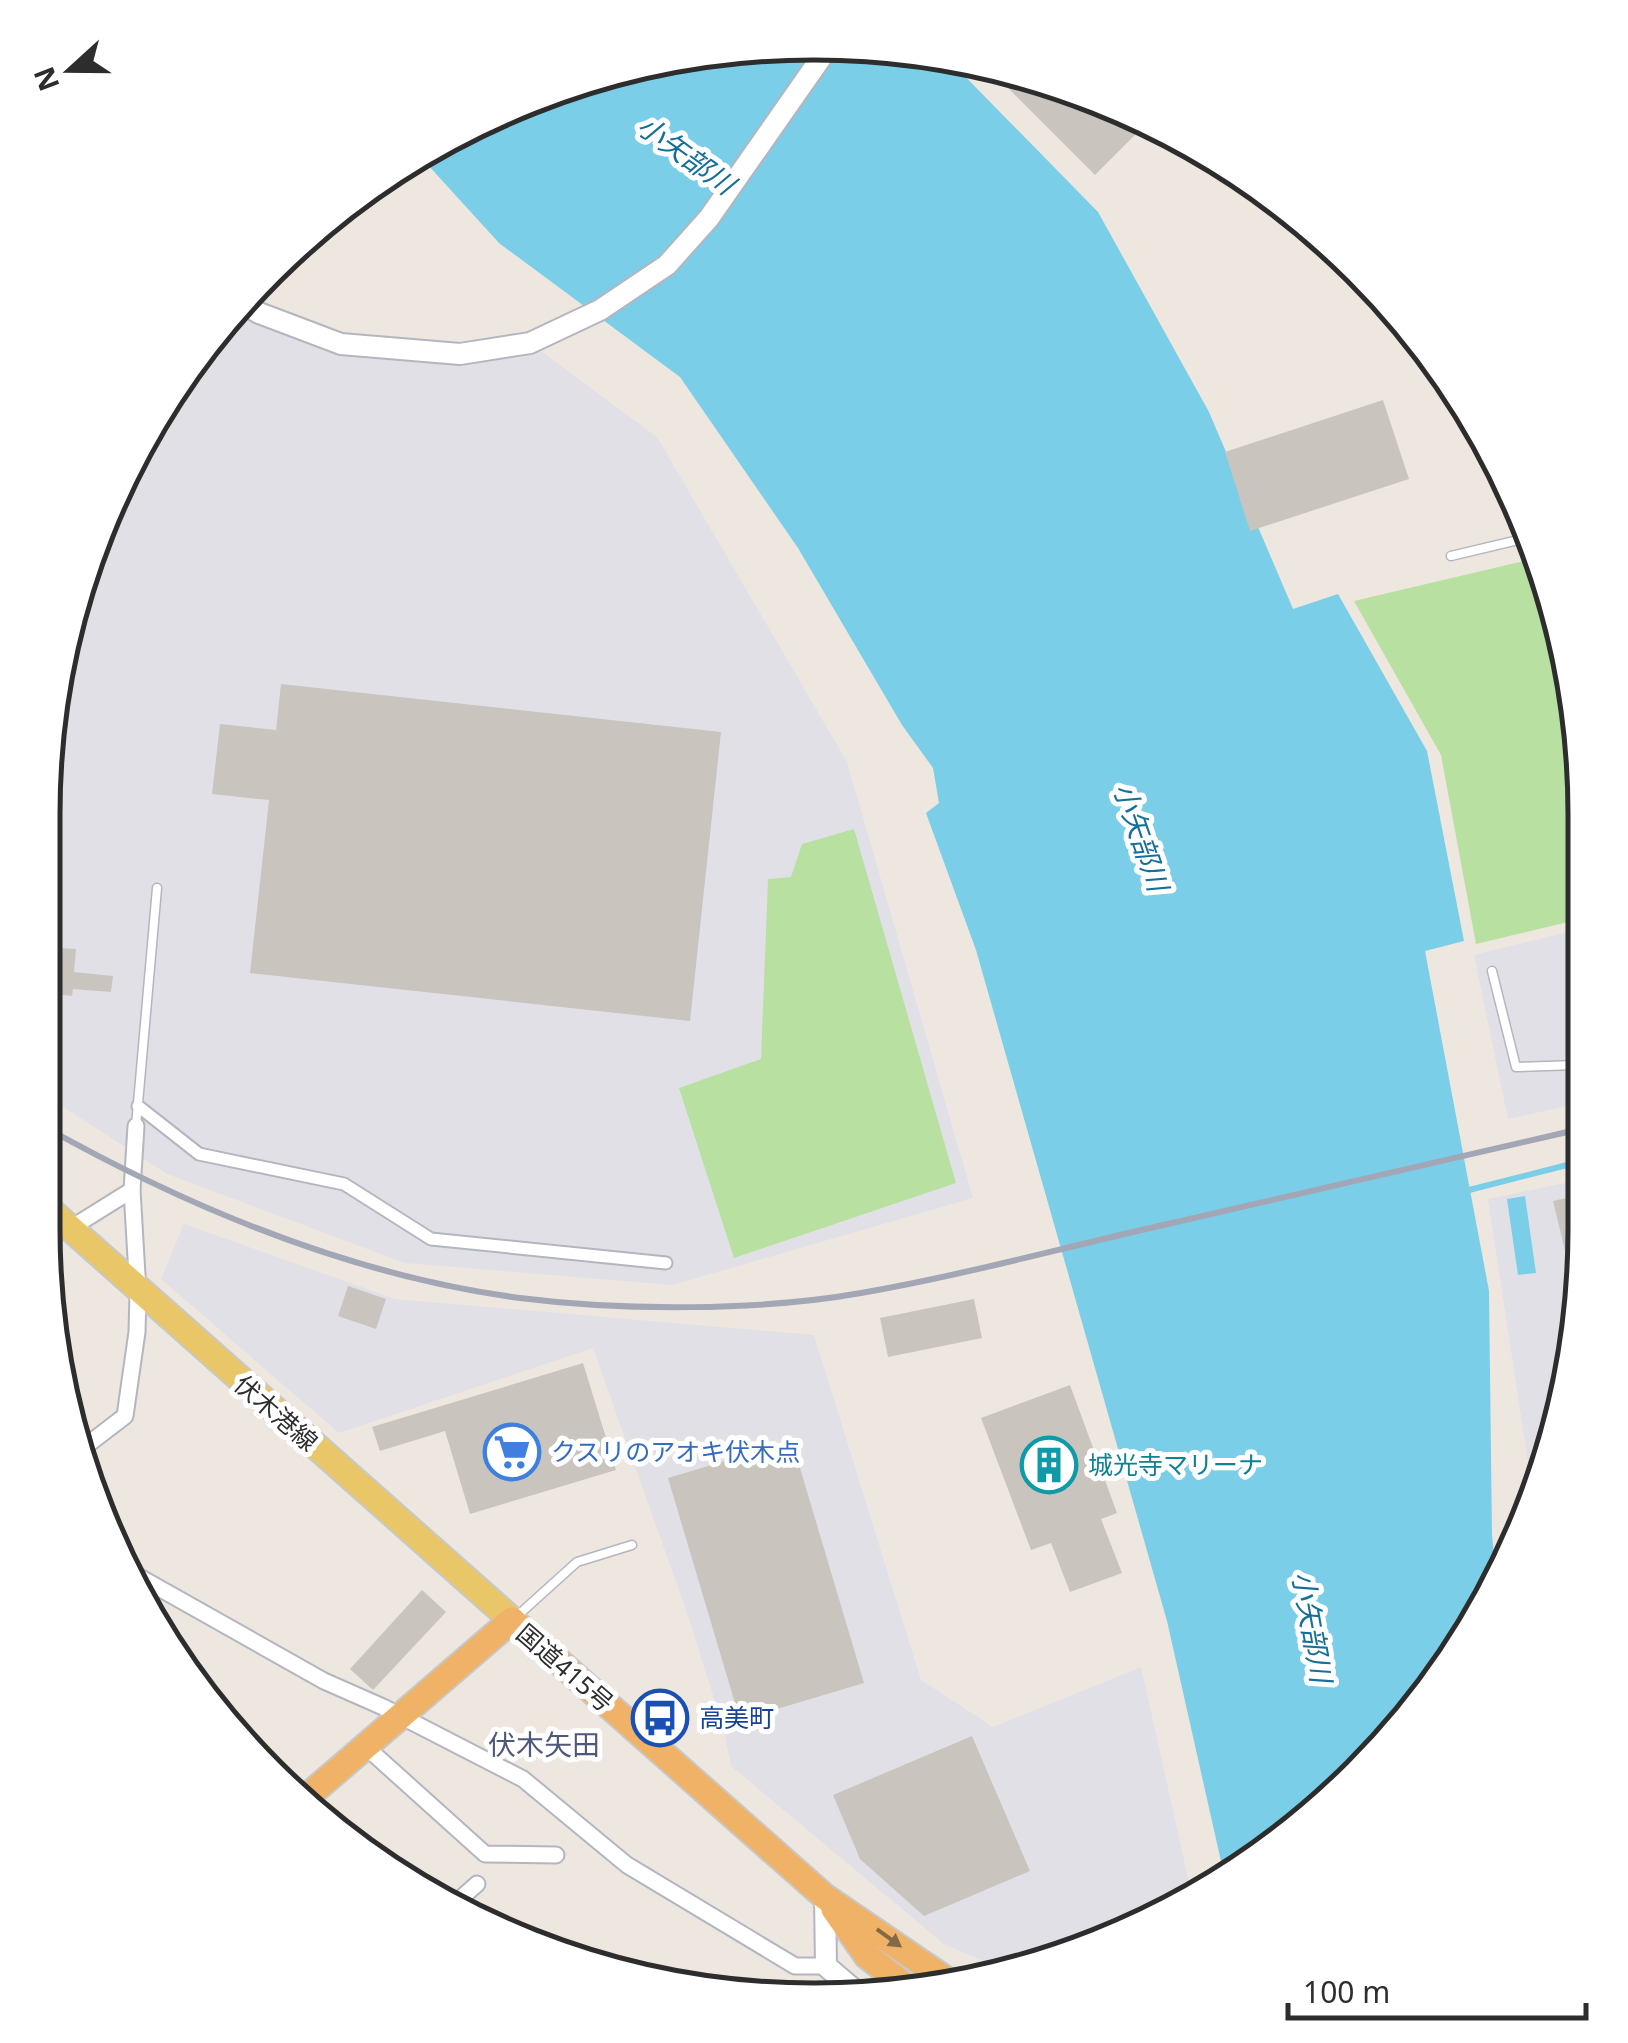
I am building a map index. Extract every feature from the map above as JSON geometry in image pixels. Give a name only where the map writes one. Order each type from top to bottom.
[{"type":"highway","name":"国道415号","points":[[312,1791],[512,1620],[825,1897],[937,1973]]},
{"type":"highway","name":"国道415号","points":[[825,1897],[867,1956],[896,1978]]},
{"type":"main road","name":"伏木港線","points":[[60,1219],[512,1620]]},
{"type":"street","points":[[254,309],[342,344],[460,354],[530,343],[600,310],[667,265],[709,218],[819,60]]},
{"type":"street","points":[[138,1106],[199,1154],[344,1184],[432,1239],[666,1263]]},
{"type":"street","points":[[91,1442],[124,1416],[137,1332],[132,1190],[136,1126]]},
{"type":"street","points":[[71,1228],[132,1190]]},
{"type":"street","points":[[149,1582],[324,1681],[523,1779],[627,1864],[795,1966],[826,1966],[845,1982]]},
{"type":"street","points":[[365,1746],[485,1854],[556,1856]]},
{"type":"street","points":[[464,1896],[477,1884]]},
{"type":"street","points":[[825,1897],[826,1966]]},
{"type":"lane","points":[[1450,556],[1517,540]]},
{"type":"lane","points":[[136,1126],[157,888]]},
{"type":"lane","points":[[1492,971],[1516,1067],[1568,1065]]},
{"type":"lane","points":[[512,1620],[578,1562],[632,1546]]},
{"type":"shaded area","points":[[252,312],[342,344],[460,354],[530,343],[657,437],[847,762],[973,1198],[672,1285],[405,1263],[167,1174],[60,1105],[60,814],[66,716],[86,619],[117,525],[187,395]]},
{"type":"shaded area","points":[[1568,932],[1568,1106],[1508,1119],[1474,955]]},
{"type":"shaded area","points":[[1568,1182],[1562,1327],[1554,1376],[1529,1468],[1488,1199]]},
{"type":"shaded area","points":[[184,1224],[395,1299],[814,1335],[921,1680],[993,1727],[1141,1667],[1189,1883],[1103,1926],[987,1963],[944,1944],[731,1766],[724,1730],[686,1610],[593,1348],[339,1433],[161,1279]]},
{"type":"green space","points":[[1524,561],[1554,667],[1562,716],[1568,814],[1568,922],[1476,944],[1441,755],[1354,601]]},
{"type":"green space","points":[[854,829],[956,1183],[734,1258],[679,1088],[761,1059],[768,879],[791,877],[802,844]]},
{"type":"water","name":"小矢部川","points":[[814,60],[912,66],[963,75],[1098,212],[1209,412],[1293,609],[1338,594],[1427,751],[1464,941],[1425,951],[1489,1291],[1494,1554],[1441,1648],[1381,1726],[1311,1796],[1221,1863],[1167,1621],[976,950],[926,813],[939,803],[933,768],[902,725],[798,548],[680,377],[499,243],[429,166],[525,117],[619,86],[716,66]]},
{"type":"water","points":[[1525,1196],[1536,1273],[1518,1275],[1507,1199]]},
{"type":"building","points":[[1005,85],[1103,117],[1137,133],[1095,175]]},
{"type":"building","points":[[1383,400],[1409,479],[1250,531],[1225,452]]},
{"type":"building","points":[[281,684],[721,732],[690,1021],[250,973],[269,800],[212,794],[220,724],[276,730]]},
{"type":"building","points":[[60,948],[76,949],[74,972],[113,976],[111,992],[73,989],[72,996],[60,995]]},
{"type":"building","points":[[1568,1198],[1567,1258],[1553,1201]]},
{"type":"building","points":[[348,1286],[386,1299],[376,1329],[338,1316]]},
{"type":"building","points":[[974,1299],[982,1338],[888,1357],[880,1318]]},
{"type":"building","points":[[583,1363],[616,1470],[470,1514],[445,1431],[380,1451],[372,1427]]},
{"type":"building","name":"城光寺マリーナ","points":[[1070,1385],[1117,1513],[1101,1519],[1122,1573],[1070,1592],[1051,1543],[1031,1550],[981,1418]]},
{"type":"building","points":[[792,1441],[864,1683],[740,1720],[668,1478]]},
{"type":"building","points":[[422,1590],[446,1612],[373,1690],[350,1669]]},
{"type":"building","points":[[972,1736],[1030,1871],[924,1916],[860,1859],[833,1795]]},
{"type":"waterway","points":[[1465,1191],[1568,1165]]},
{"type":"railway","points":[[60,1135],[214,1211],[334,1256],[395,1273],[520,1298],[691,1307],[822,1299],[895,1287],[1568,1132]]},
{"type":"place","name":"クスリのアオキ伏木点","points":[[512,1452]]},
{"type":"place","name":"城光寺マリーナ","points":[[1049,1465]]},
{"type":"place","name":"高美町","points":[[660,1718]]},
{"type":"district","name":"伏木矢田","points":[[544,1745]]}]
